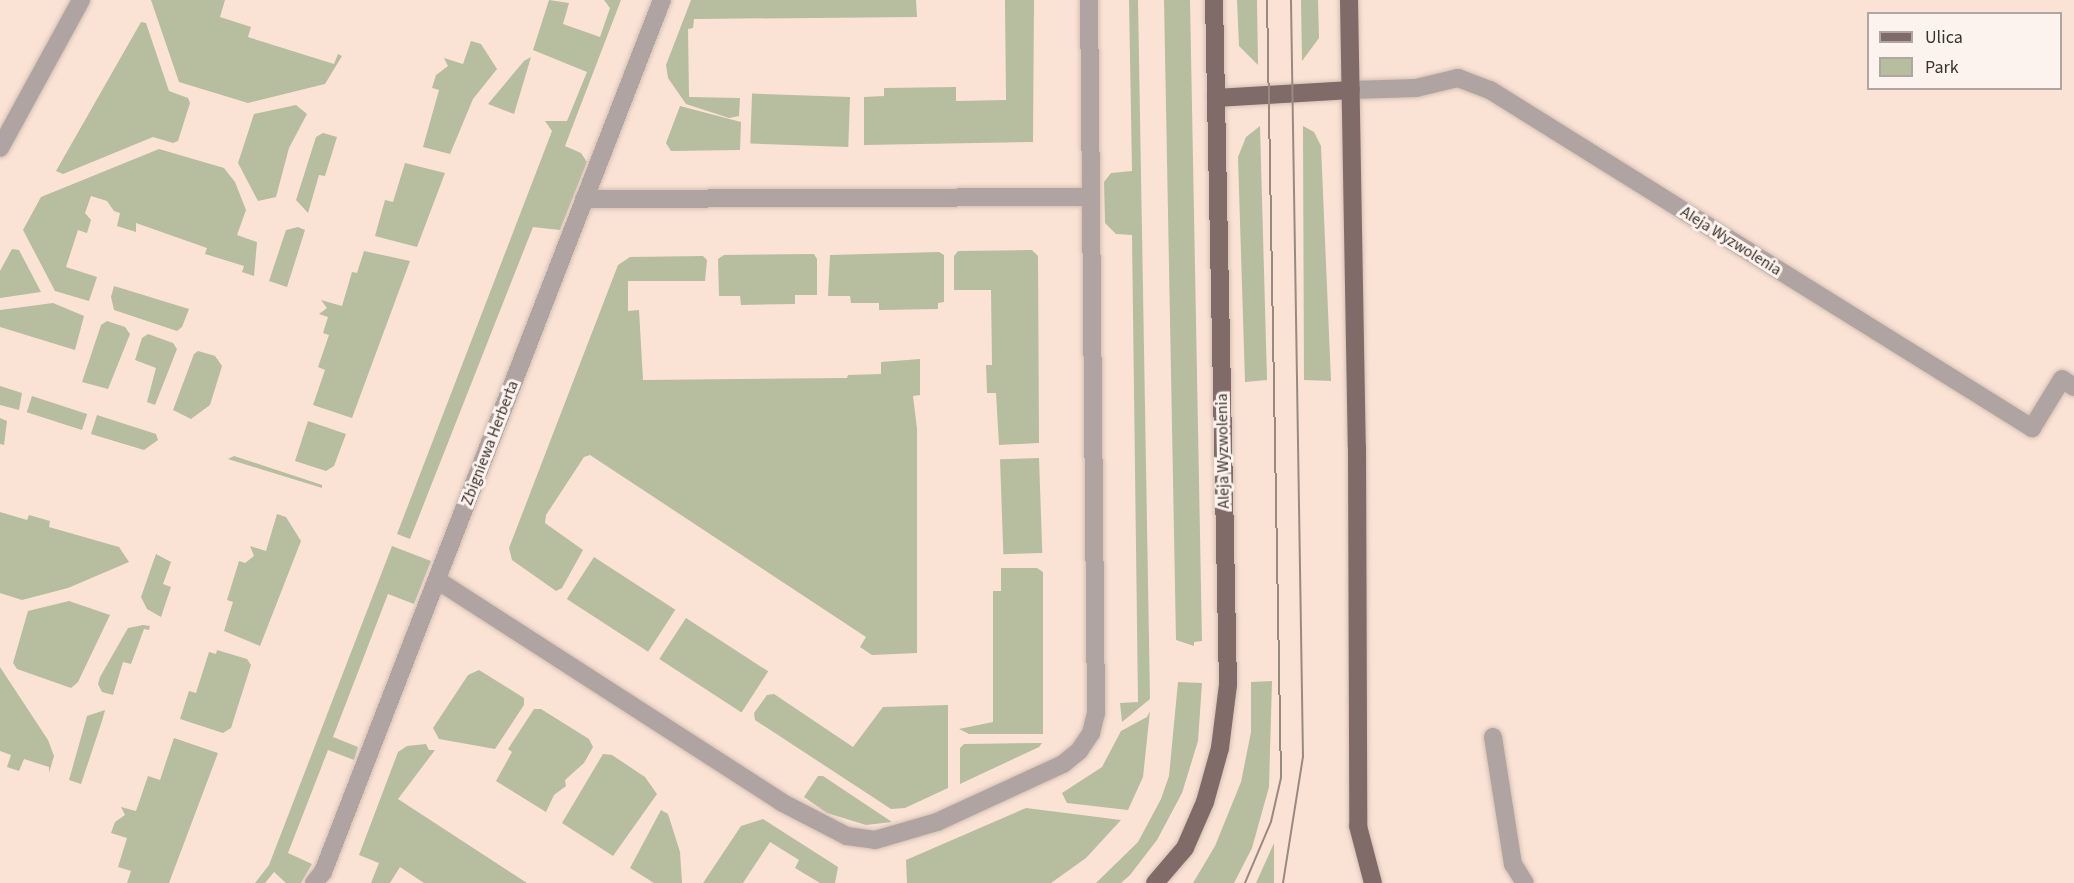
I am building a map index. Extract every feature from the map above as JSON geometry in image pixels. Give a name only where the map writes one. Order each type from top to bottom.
[{"type":"main road","name":"Aleja Wyzwolenia","points":[[1155,883],[1185,848],[1205,802],[1220,748],[1228,685],[1214,0]]},
{"type":"main road","points":[[1349,0],[1358,826],[1373,883]]},
{"type":"main road","points":[[1216,98],[1351,90]]},
{"type":"street","points":[[0,148],[81,0]]},
{"type":"street","name":"Zbigniewa Herberta","points":[[314,883],[323,872],[662,0]]},
{"type":"street","points":[[437,580],[781,802],[847,836],[875,840],[937,822],[1063,764],[1079,752],[1091,733],[1096,713],[1089,0]]},
{"type":"street","name":"Aleja Wyzwolenia","points":[[1351,90],[1416,88],[1458,78],[1490,90],[2032,428],[2062,379],[2074,387]]},
{"type":"street","points":[[584,199],[1091,197]]},
{"type":"street","points":[[1493,737],[1513,864],[1525,883]]},
{"type":"green space","points":[[151,0],[225,0],[220,17],[251,27],[248,37],[334,64],[338,54],[342,56],[325,84],[248,103],[179,82]]},
{"type":"green space","points":[[549,0],[569,3],[563,24],[600,37],[610,8],[604,0],[621,0],[565,146],[581,153],[587,162],[560,230],[533,227],[410,539],[397,534],[552,131],[545,121],[567,121],[587,72],[533,50]]},
{"type":"green space","points":[[691,0],[916,0],[917,17],[694,19],[693,28],[688,29],[689,97],[740,98],[739,116],[729,118],[686,104],[668,78],[666,65]]},
{"type":"green space","points":[[1005,0],[1034,0],[1033,142],[864,145],[864,97],[884,96],[884,88],[956,87],[956,101],[1006,100]]},
{"type":"green space","points":[[1129,0],[1138,0],[1150,699],[1122,722],[1120,703],[1138,702],[1132,235],[1116,234],[1105,223],[1104,182],[1111,173],[1132,171]]},
{"type":"green space","points":[[1164,0],[1190,0],[1202,641],[1194,642],[1194,646],[1176,640]]},
{"type":"green space","points":[[1237,0],[1257,0],[1258,65],[1239,46]]},
{"type":"green space","points":[[1301,0],[1318,0],[1319,38],[1302,61]]},
{"type":"green space","points":[[141,22],[146,23],[169,91],[188,98],[190,103],[178,141],[173,143],[153,137],[63,174],[56,171]]},
{"type":"green space","points":[[471,41],[481,44],[497,69],[473,99],[450,154],[423,147],[439,90],[432,88],[436,75],[448,66],[444,58],[463,64]]},
{"type":"green space","points":[[531,57],[514,114],[488,104],[524,61]]},
{"type":"green space","points":[[752,94],[850,97],[848,147],[750,144]]},
{"type":"green space","points":[[296,105],[307,114],[289,148],[276,197],[258,201],[238,163],[254,114]]},
{"type":"green space","points":[[680,106],[741,122],[740,150],[671,151],[666,143]]},
{"type":"green space","points":[[1260,126],[1267,380],[1245,382],[1238,157],[1246,137]]},
{"type":"green space","points":[[1303,126],[1314,132],[1321,146],[1331,381],[1304,380]]},
{"type":"green space","points":[[323,133],[337,137],[325,176],[319,175],[308,213],[296,200],[316,137]]},
{"type":"green space","points":[[159,149],[224,168],[235,182],[246,210],[237,235],[257,242],[254,276],[242,272],[244,266],[205,254],[207,248],[136,223],[136,232],[117,226],[120,213],[114,211],[107,201],[91,196],[85,213],[91,220],[87,233],[78,230],[66,267],[97,277],[89,301],[55,291],[23,230],[41,197]]},
{"type":"green space","points":[[405,163],[445,173],[417,247],[375,236],[385,200],[393,202]]},
{"type":"green space","points":[[298,227],[305,230],[287,287],[269,281],[286,230]]},
{"type":"green space","points":[[12,249],[19,250],[41,292],[0,298],[0,271]]},
{"type":"green space","points":[[1032,250],[1038,256],[1039,443],[999,445],[996,393],[987,393],[986,365],[992,365],[991,290],[954,290],[954,256],[958,251]]},
{"type":"green space","points":[[364,251],[410,261],[352,418],[313,405],[325,370],[318,367],[329,335],[323,333],[328,317],[319,314],[327,308],[321,300],[342,306],[352,272],[357,273]]},
{"type":"green space","points":[[939,252],[944,255],[944,302],[938,303],[938,309],[879,310],[879,303],[851,303],[850,296],[828,296],[830,255]]},
{"type":"green space","points":[[814,254],[817,259],[817,295],[795,295],[795,304],[741,305],[740,296],[719,296],[718,259],[724,255]]},
{"type":"green space","points":[[703,256],[707,260],[705,281],[628,281],[628,311],[639,310],[643,380],[847,378],[848,375],[881,374],[881,362],[920,359],[920,395],[913,396],[917,429],[917,653],[872,655],[860,647],[866,637],[590,455],[584,457],[546,515],[545,523],[583,550],[562,588],[556,591],[512,560],[509,548],[618,265],[630,257]]},
{"type":"green space","points":[[114,286],[189,309],[182,327],[177,331],[114,310],[111,297]]},
{"type":"green space","points":[[53,303],[84,316],[75,350],[0,327],[0,310]]},
{"type":"green space","points":[[107,321],[125,327],[130,334],[108,389],[82,382],[101,325]]},
{"type":"green space","points":[[148,334],[173,343],[177,349],[155,405],[147,402],[156,368],[135,360],[142,338]]},
{"type":"green space","points":[[198,351],[215,356],[222,366],[210,405],[191,419],[173,410],[194,354]]},
{"type":"green space","points":[[0,386],[22,393],[19,410],[0,405]]},
{"type":"green space","points":[[32,396],[87,414],[82,430],[27,412]]},
{"type":"green space","points":[[97,415],[156,434],[158,440],[144,450],[91,434]]},
{"type":"green space","points":[[0,418],[7,421],[4,445],[0,444]]},
{"type":"green space","points":[[308,421],[346,434],[334,466],[326,471],[295,461]]},
{"type":"green space","points":[[234,456],[322,485],[322,488],[228,459]]},
{"type":"green space","points":[[1039,458],[1042,553],[1003,554],[1000,459]]},
{"type":"green space","points":[[0,512],[27,520],[29,515],[50,521],[49,527],[119,547],[129,562],[68,588],[22,600],[0,593]]},
{"type":"green space","points":[[277,514],[286,517],[301,541],[260,646],[224,631],[233,602],[227,600],[239,561],[245,563],[254,556],[250,546],[266,551]]},
{"type":"green space","points":[[392,546],[431,561],[414,604],[388,594],[333,737],[358,747],[354,760],[328,750],[288,853],[312,864],[301,883],[286,883],[274,872],[265,883],[255,883],[269,865]]},
{"type":"green space","points":[[156,554],[171,562],[163,584],[171,587],[161,617],[147,609],[141,597]]},
{"type":"green space","points":[[594,557],[675,610],[648,652],[567,599]]},
{"type":"green space","points":[[1001,568],[1037,568],[1043,572],[1043,734],[969,734],[959,729],[993,722],[993,591],[1001,591]]},
{"type":"green space","points":[[69,601],[110,615],[78,682],[71,688],[17,669],[13,663],[28,611]]},
{"type":"green space","points":[[686,618],[768,671],[742,712],[659,659]]},
{"type":"green space","points":[[150,626],[149,630],[144,629],[131,664],[123,662],[113,695],[102,692],[98,684],[100,677],[128,628]]},
{"type":"green space","points":[[217,650],[247,659],[251,665],[231,728],[223,733],[180,719],[189,691],[196,693],[209,652],[216,654]]},
{"type":"green space","points":[[0,667],[48,740],[54,756],[49,773],[49,767],[24,759],[19,771],[7,767],[11,755],[0,751]]},
{"type":"green space","points":[[479,670],[524,698],[524,705],[495,749],[439,739],[433,728],[468,675]]},
{"type":"green space","points":[[1272,681],[1269,787],[1252,848],[1234,883],[1193,883],[1215,846],[1241,782],[1251,732],[1251,682]]},
{"type":"green space","points":[[1178,682],[1202,683],[1198,741],[1182,793],[1157,840],[1130,875],[1121,883],[1096,883],[1138,842],[1161,799],[1169,776]]},
{"type":"green space","points":[[774,694],[853,747],[883,707],[948,705],[948,788],[905,808],[891,809],[755,720],[754,713],[767,695]]},
{"type":"green space","points":[[534,709],[541,709],[589,739],[593,747],[584,763],[565,780],[566,786],[554,795],[546,812],[496,781],[512,752],[508,749]]},
{"type":"green space","points":[[105,710],[81,784],[69,780],[87,716]]},
{"type":"green space","points":[[1150,711],[1143,777],[1128,810],[1067,803],[1062,793],[1102,767],[1121,731],[1147,717]]},
{"type":"green space","points":[[174,738],[218,753],[169,883],[127,883],[131,871],[118,867],[127,838],[111,833],[115,822],[125,815],[121,807],[136,811],[148,776],[160,780]]},
{"type":"green space","points":[[1042,743],[1039,747],[960,784],[960,748],[964,744]]},
{"type":"green space","points":[[426,744],[429,750],[435,750],[398,799],[527,883],[424,883],[400,867],[390,883],[371,883],[379,863],[359,855],[398,752],[407,746]]},
{"type":"green space","points":[[603,754],[612,755],[645,777],[657,794],[613,856],[562,823]]},
{"type":"green space","points":[[818,776],[823,776],[892,822],[866,825],[827,813],[804,797]]},
{"type":"green space","points":[[1026,808],[1121,820],[1086,858],[1051,883],[907,883],[906,860]]},
{"type":"green space","points":[[661,810],[668,814],[680,852],[682,883],[654,883],[630,868]]},
{"type":"green space","points":[[763,819],[838,867],[835,883],[820,883],[795,868],[799,860],[770,842],[743,883],[703,883],[741,826]]},
{"type":"green space","points":[[1274,843],[1274,883],[1256,883]]},
{"type":"tram line","points":[[1245,883],[1271,822],[1281,778],[1267,0]]},
{"type":"tram line","points":[[1283,883],[1303,757],[1291,0]]}]
